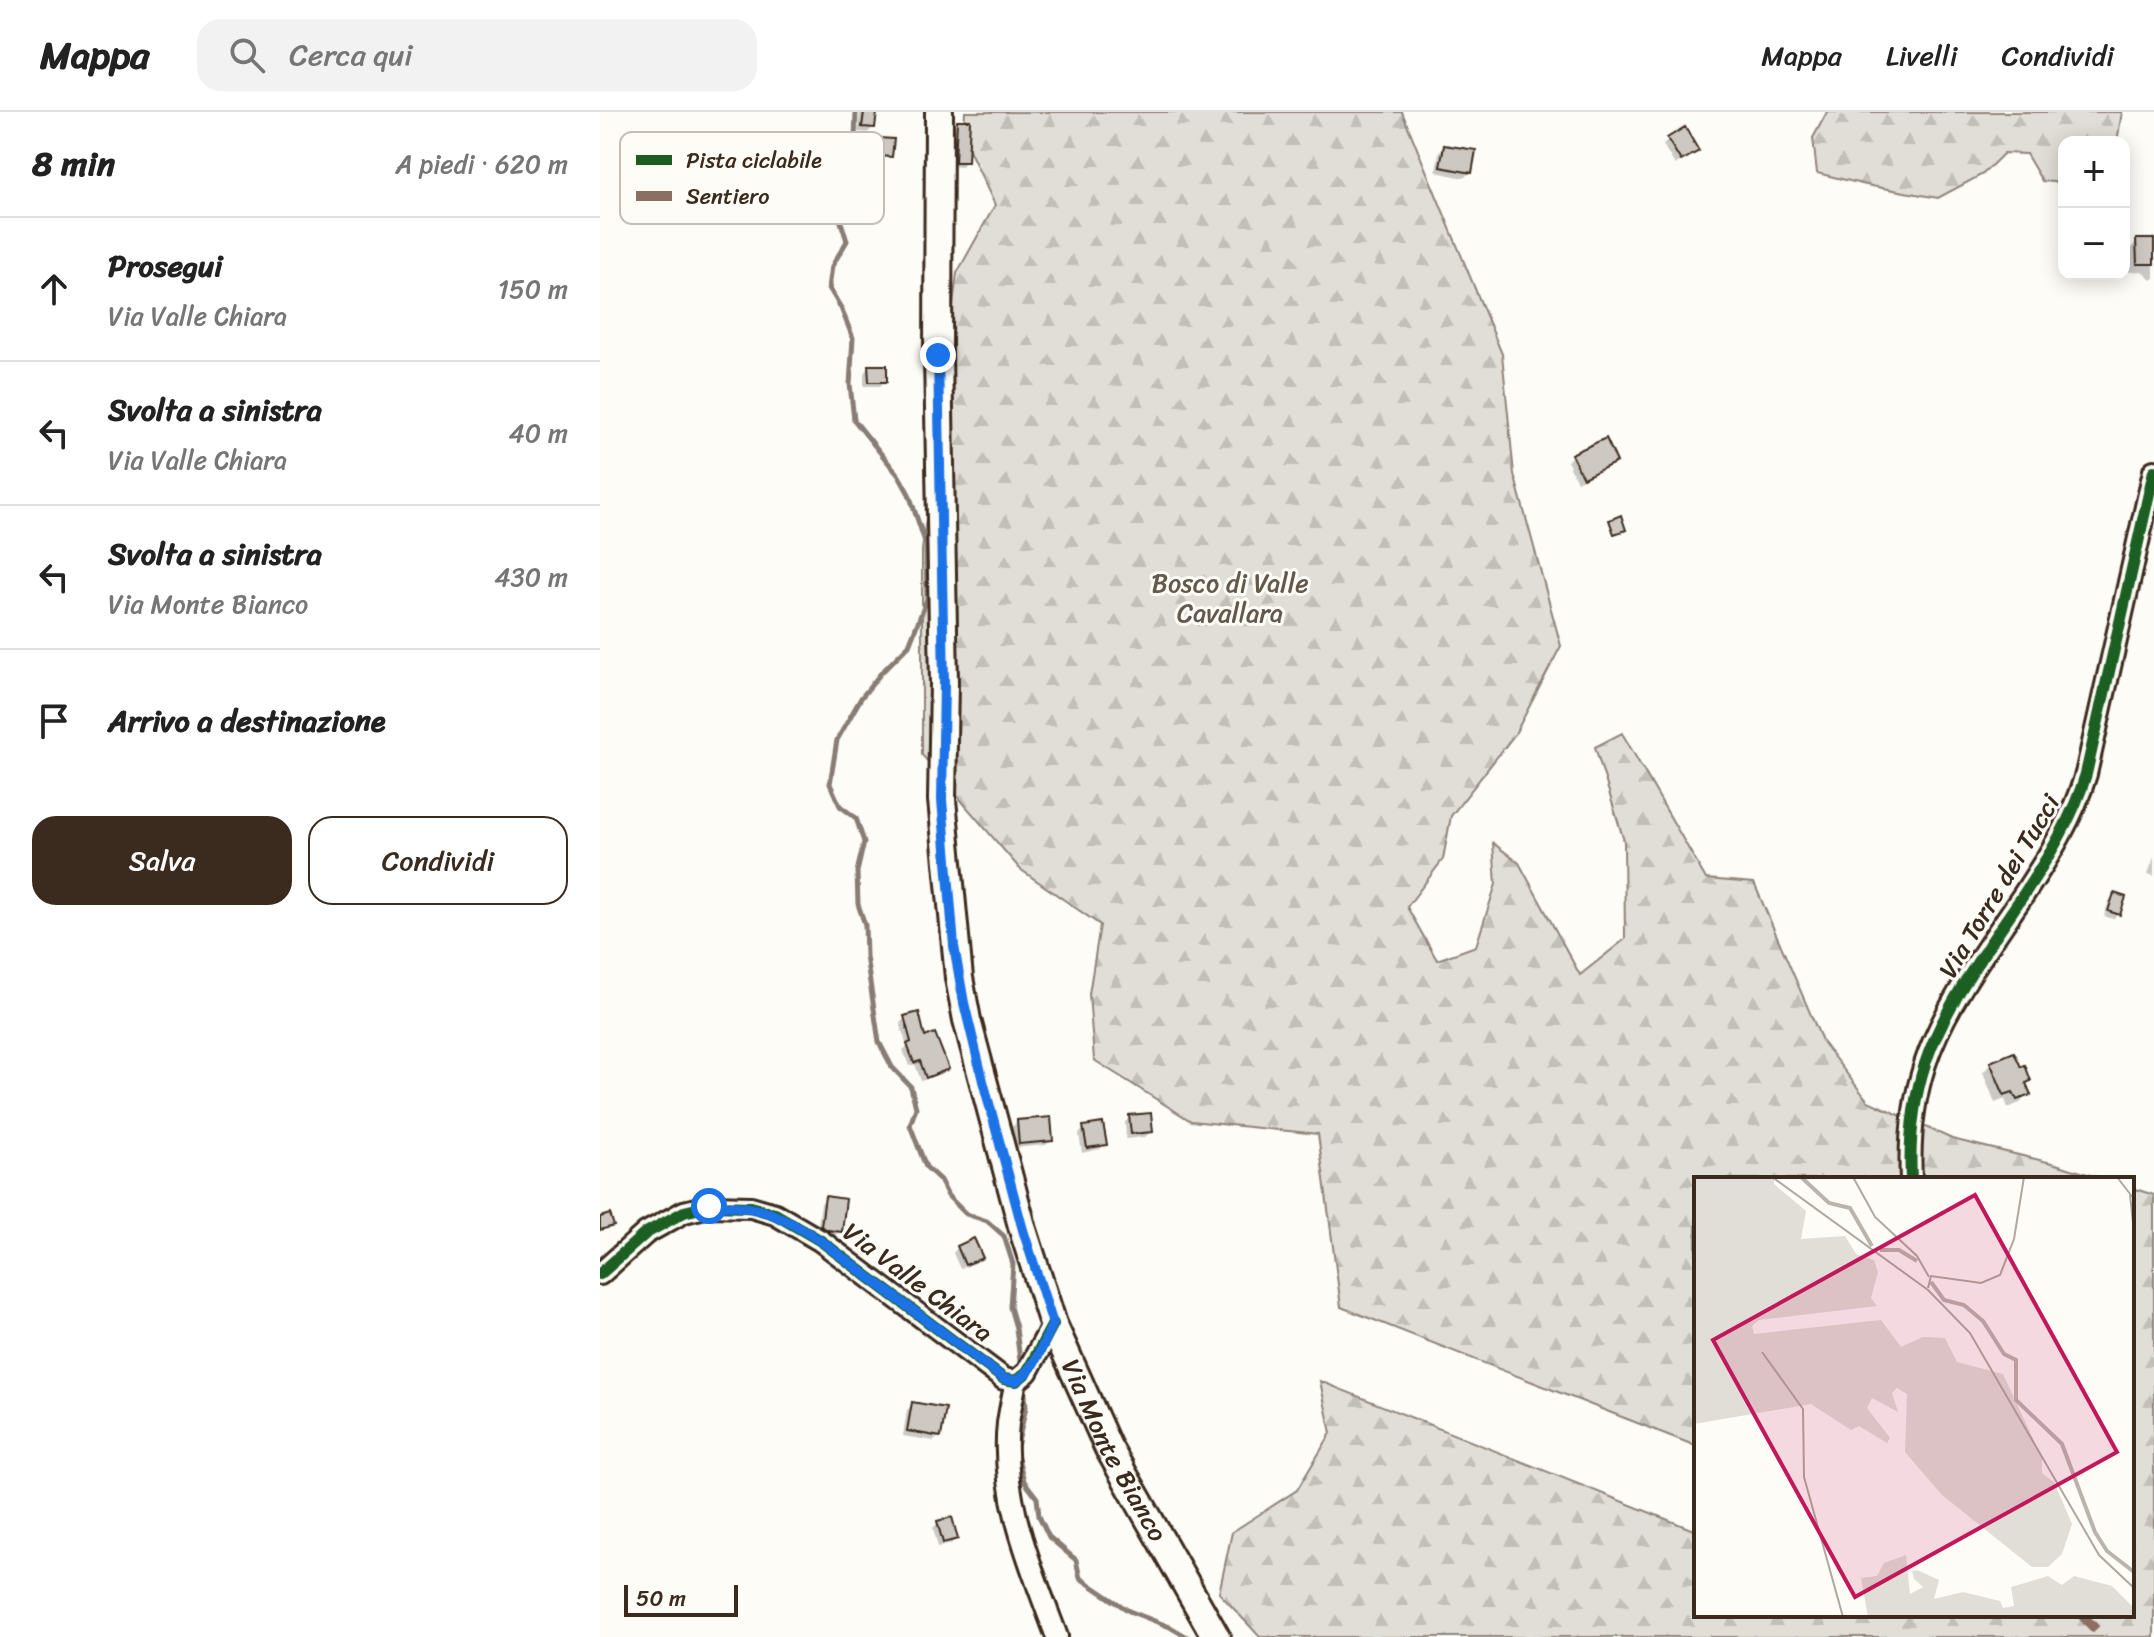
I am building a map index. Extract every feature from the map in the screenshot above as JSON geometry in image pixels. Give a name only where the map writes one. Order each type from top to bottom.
[{"type":"main road","name":"Via Monte Bianco","points":[[939,112],[938,355],[944,683],[942,800],[959,978],[967,1020],[1023,1230],[1053,1324],[1108,1447],[1216,1637]]},
{"type":"street","name":"Via Torre dei Tucci","points":[[1911,1177],[1913,1116],[1930,1050],[1966,982],[2048,857],[2068,821],[2082,786],[2154,471]]},
{"type":"street","name":"Via Valle Chiara","points":[[600,1274],[646,1233],[684,1212],[709,1206],[751,1207],[775,1214],[821,1241],[1001,1377],[1016,1381]]},
{"type":"street","points":[[1053,1324],[1027,1372],[1016,1381],[1007,1438],[1013,1505],[1021,1539],[1057,1637]]},
{"type":"green space","name":"Bosco di Valle Cavallara","points":[[965,112],[1402,112],[1502,354],[1514,474],[1561,646],[1515,734],[1451,816],[1443,859],[1407,907],[1437,960],[1476,946],[1496,884],[1493,843],[1519,863],[1580,975],[1625,939],[1624,841],[1595,747],[1622,733],[1706,879],[1754,883],[1823,1043],[1868,1101],[1952,1139],[2097,1177],[1694,1177],[1694,1445],[1341,1307],[1318,1134],[1191,1121],[1094,1060],[1089,994],[1100,925],[1020,869],[922,755],[922,550],[957,273],[995,205],[963,137]]},
{"type":"green space","points":[[1827,112],[2122,112],[2118,136],[2058,136],[2058,182],[2042,181],[2026,154],[2004,153],[1983,174],[1938,198],[1817,173],[1813,138]]},
{"type":"green space","points":[[2134,1189],[2154,1195],[2154,1637],[1260,1637],[1219,1593],[1232,1532],[1297,1490],[1331,1433],[1320,1381],[1694,1530],[1694,1617],[2134,1617]]},
{"type":"building","points":[[864,112],[877,112],[875,128],[862,127]]},
{"type":"building","points":[[957,120],[970,120],[968,162],[955,162]]},
{"type":"building","points":[[1685,127],[1699,151],[1681,161],[1667,138]]},
{"type":"building","points":[[884,138],[894,139],[892,157],[884,156]]},
{"type":"building","points":[[1444,145],[1476,150],[1472,173],[1440,167]]},
{"type":"building","points":[[2136,239],[2154,239],[2154,264],[2137,264]]},
{"type":"building","points":[[868,365],[887,365],[887,382],[869,382]]},
{"type":"building","points":[[1606,438],[1617,462],[1583,478],[1571,454]]},
{"type":"building","points":[[1621,515],[1626,530],[1614,534],[1609,520]]},
{"type":"building","points":[[2114,893],[2126,897],[2120,915],[2108,911]]},
{"type":"building","points":[[919,1012],[925,1037],[935,1033],[949,1069],[926,1078],[920,1061],[914,1063],[907,1044],[911,1042],[904,1016]]},
{"type":"building","points":[[2014,1052],[2021,1067],[2025,1065],[2031,1081],[2026,1083],[2031,1095],[2017,1100],[2013,1092],[2004,1095],[1990,1062]]},
{"type":"building","points":[[1151,1113],[1153,1132],[1131,1134],[1129,1115]]},
{"type":"building","points":[[1051,1117],[1053,1141],[1019,1144],[1017,1120]]},
{"type":"building","points":[[1103,1123],[1107,1145],[1087,1148],[1083,1126]]},
{"type":"building","points":[[825,1196],[846,1199],[842,1232],[821,1226]]},
{"type":"building","points":[[610,1214],[614,1226],[600,1230],[600,1217]]},
{"type":"building","points":[[974,1238],[983,1258],[965,1265],[957,1246]]},
{"type":"building","points":[[912,1402],[946,1408],[941,1437],[907,1431]]},
{"type":"building","points":[[952,1517],[958,1539],[943,1543],[937,1521]]},
{"type":"waterway","points":[[855,132],[856,112]]},
{"type":"waterway","points":[[842,224],[847,241],[832,266],[829,288],[853,338],[850,384],[854,420],[899,476],[909,494],[926,545],[927,599],[909,645],[861,698],[837,740],[830,784],[840,806],[856,818],[864,842],[857,872],[858,904],[865,925],[866,956],[879,1042],[892,1067],[911,1087],[916,1108],[910,1125],[926,1167],[966,1214],[987,1221],[1004,1236],[1013,1264],[1010,1307],[1021,1369]]},
{"type":"waterway","points":[[1024,1382],[1026,1407],[1016,1451],[1024,1481],[1037,1498],[1039,1516],[1049,1537],[1076,1560],[1080,1578],[1129,1611],[1187,1637]]},
{"type":"marked path","points":[[2084,1617],[2103,1637]]},
{"type":"cycle path","points":[[1911,1177],[1915,1106],[1933,1042],[1969,976],[2051,851],[2081,790],[2154,471]]},
{"type":"cycle path","points":[[600,1274],[646,1233],[684,1212],[709,1206],[751,1207],[775,1214],[821,1241],[1004,1379],[1016,1381],[1027,1372],[1053,1324]]},
{"type":"route","points":[[709,1206],[751,1207],[790,1222],[821,1241],[1004,1379],[1016,1381],[1023,1376],[1053,1324],[1023,1230],[983,1081],[954,946],[942,800],[944,683],[938,355]]}]
